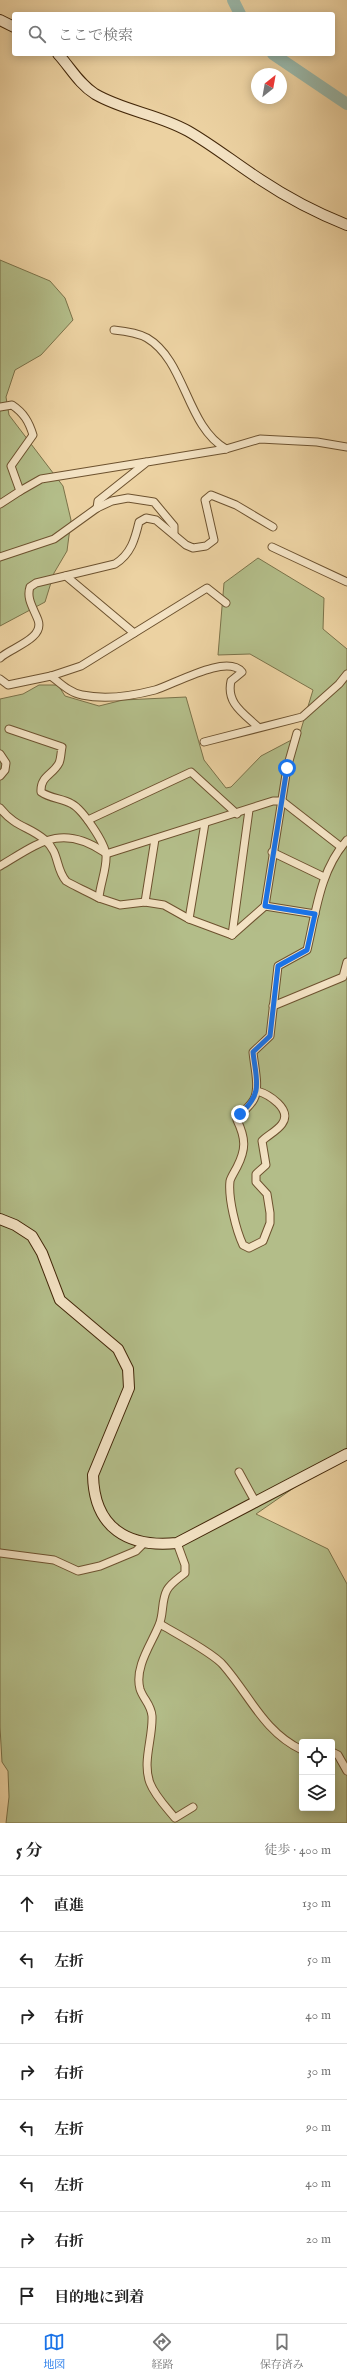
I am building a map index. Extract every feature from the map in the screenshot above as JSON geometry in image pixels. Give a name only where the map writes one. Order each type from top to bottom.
[{"type":"street","points":[[0,20],[12,26]]},
{"type":"street","points":[[60,56],[85,86],[95,94],[129,110],[163,118],[218,148],[260,180],[310,209],[347,225]]},
{"type":"street","points":[[114,330],[146,338],[158,347],[168,360],[210,437],[226,449]]},
{"type":"street","points":[[0,407],[12,405],[20,410],[29,424],[32,435],[11,466],[20,491]]},
{"type":"street","points":[[0,504],[41,479],[226,449],[260,439],[317,442],[347,447]]},
{"type":"street","points":[[97,508],[98,501],[147,462]]},
{"type":"street","points":[[0,658],[32,638],[36,632],[39,623],[29,599],[30,587],[36,583],[115,564],[124,559],[134,543],[139,522],[146,518],[156,520],[193,548],[206,546],[212,543],[214,535],[204,500],[211,495],[236,505],[273,527]]},
{"type":"street","points":[[0,557],[54,539],[97,508],[112,501],[128,498],[154,502],[174,526],[174,534]]},
{"type":"street","points":[[272,547],[347,582]]},
{"type":"street","points":[[66,576],[134,633]]},
{"type":"street","points":[[0,679],[8,685],[51,676],[81,666],[207,588],[226,603]]},
{"type":"street","points":[[51,676],[67,689],[82,695],[118,698],[157,689],[192,674],[212,668],[232,667],[242,672],[231,681],[230,698],[234,704],[258,727]]},
{"type":"street","points":[[204,742],[302,717],[339,684],[347,674]]},
{"type":"street","points":[[9,729],[62,747],[59,763],[40,784],[41,792],[48,797],[70,803],[81,810],[88,820],[106,854],[99,898]]},
{"type":"street","points":[[232,935],[265,906],[272,852],[291,752],[297,733]]},
{"type":"street","points":[[0,754],[6,763],[5,770],[0,776]]},
{"type":"street","points":[[88,820],[191,772],[237,814]]},
{"type":"street","points":[[0,866],[45,840],[73,838],[106,854],[237,814],[273,801],[282,801],[341,848]]},
{"type":"street","points":[[0,808],[10,821],[45,840],[56,853],[61,872],[67,882],[99,898],[120,905],[145,902],[164,905],[189,920],[232,935]]},
{"type":"street","points":[[232,935],[249,810]]},
{"type":"street","points":[[189,920],[205,823]]},
{"type":"street","points":[[145,902],[155,839]]},
{"type":"street","points":[[257,1090],[270,1095],[282,1108],[284,1119],[282,1125],[269,1133],[262,1141],[266,1165],[256,1174],[256,1182],[267,1194],[270,1223],[263,1241],[249,1248],[243,1246],[240,1238],[233,1212],[230,1181],[244,1154],[243,1133],[237,1120],[240,1114],[255,1098],[257,1090],[253,1052],[270,1036],[278,966],[307,950],[324,877],[347,840]]},
{"type":"street","points":[[272,852],[324,877]]},
{"type":"street","points":[[265,906],[315,914]]},
{"type":"street","points":[[273,1006],[343,977],[347,962]]},
{"type":"street","points":[[0,1219],[15,1225],[32,1236],[42,1253],[60,1300],[118,1349],[128,1369],[129,1388],[99,1457],[93,1475],[93,1490],[105,1517],[116,1530],[128,1539],[159,1545],[177,1543],[256,1503],[347,1454]]},
{"type":"street","points":[[239,1472],[256,1503]]},
{"type":"street","points":[[0,1554],[54,1560],[78,1571],[100,1566],[136,1551],[144,1543]]},
{"type":"street","points":[[177,1543],[185,1565],[184,1573],[168,1588],[163,1597],[160,1624],[151,1639],[140,1678],[140,1689],[150,1705],[152,1717],[147,1772],[156,1794],[175,1818],[193,1807]]},
{"type":"street","points":[[160,1624],[224,1664],[268,1726],[283,1739],[299,1748]]},
{"type":"street","points":[[335,1754],[338,1756],[347,1771]]},
{"type":"green space","points":[[0,260],[50,281],[65,298],[73,320],[41,355],[15,370],[6,397],[9,415],[63,486],[71,520],[67,551],[54,573],[45,602],[0,626]]},
{"type":"green space","points":[[258,558],[324,598],[323,629],[347,649],[347,1451],[256,1514],[328,1549],[347,1584],[347,1823],[6,1823],[9,1797],[8,1771],[2,1762],[0,1727],[0,699],[23,694],[39,685],[58,685],[65,696],[99,706],[123,700],[186,697],[204,760],[226,788],[231,787],[261,756],[299,736],[313,690],[250,654],[218,655],[224,583]]},
{"type":"waterway","points":[[233,0],[239,12]]},
{"type":"waterway","points":[[276,56],[347,104]]},
{"type":"route","points":[[240,1114],[255,1098],[257,1090],[253,1052],[270,1036],[278,966],[307,950],[315,914],[265,906],[272,852],[287,768]]}]
